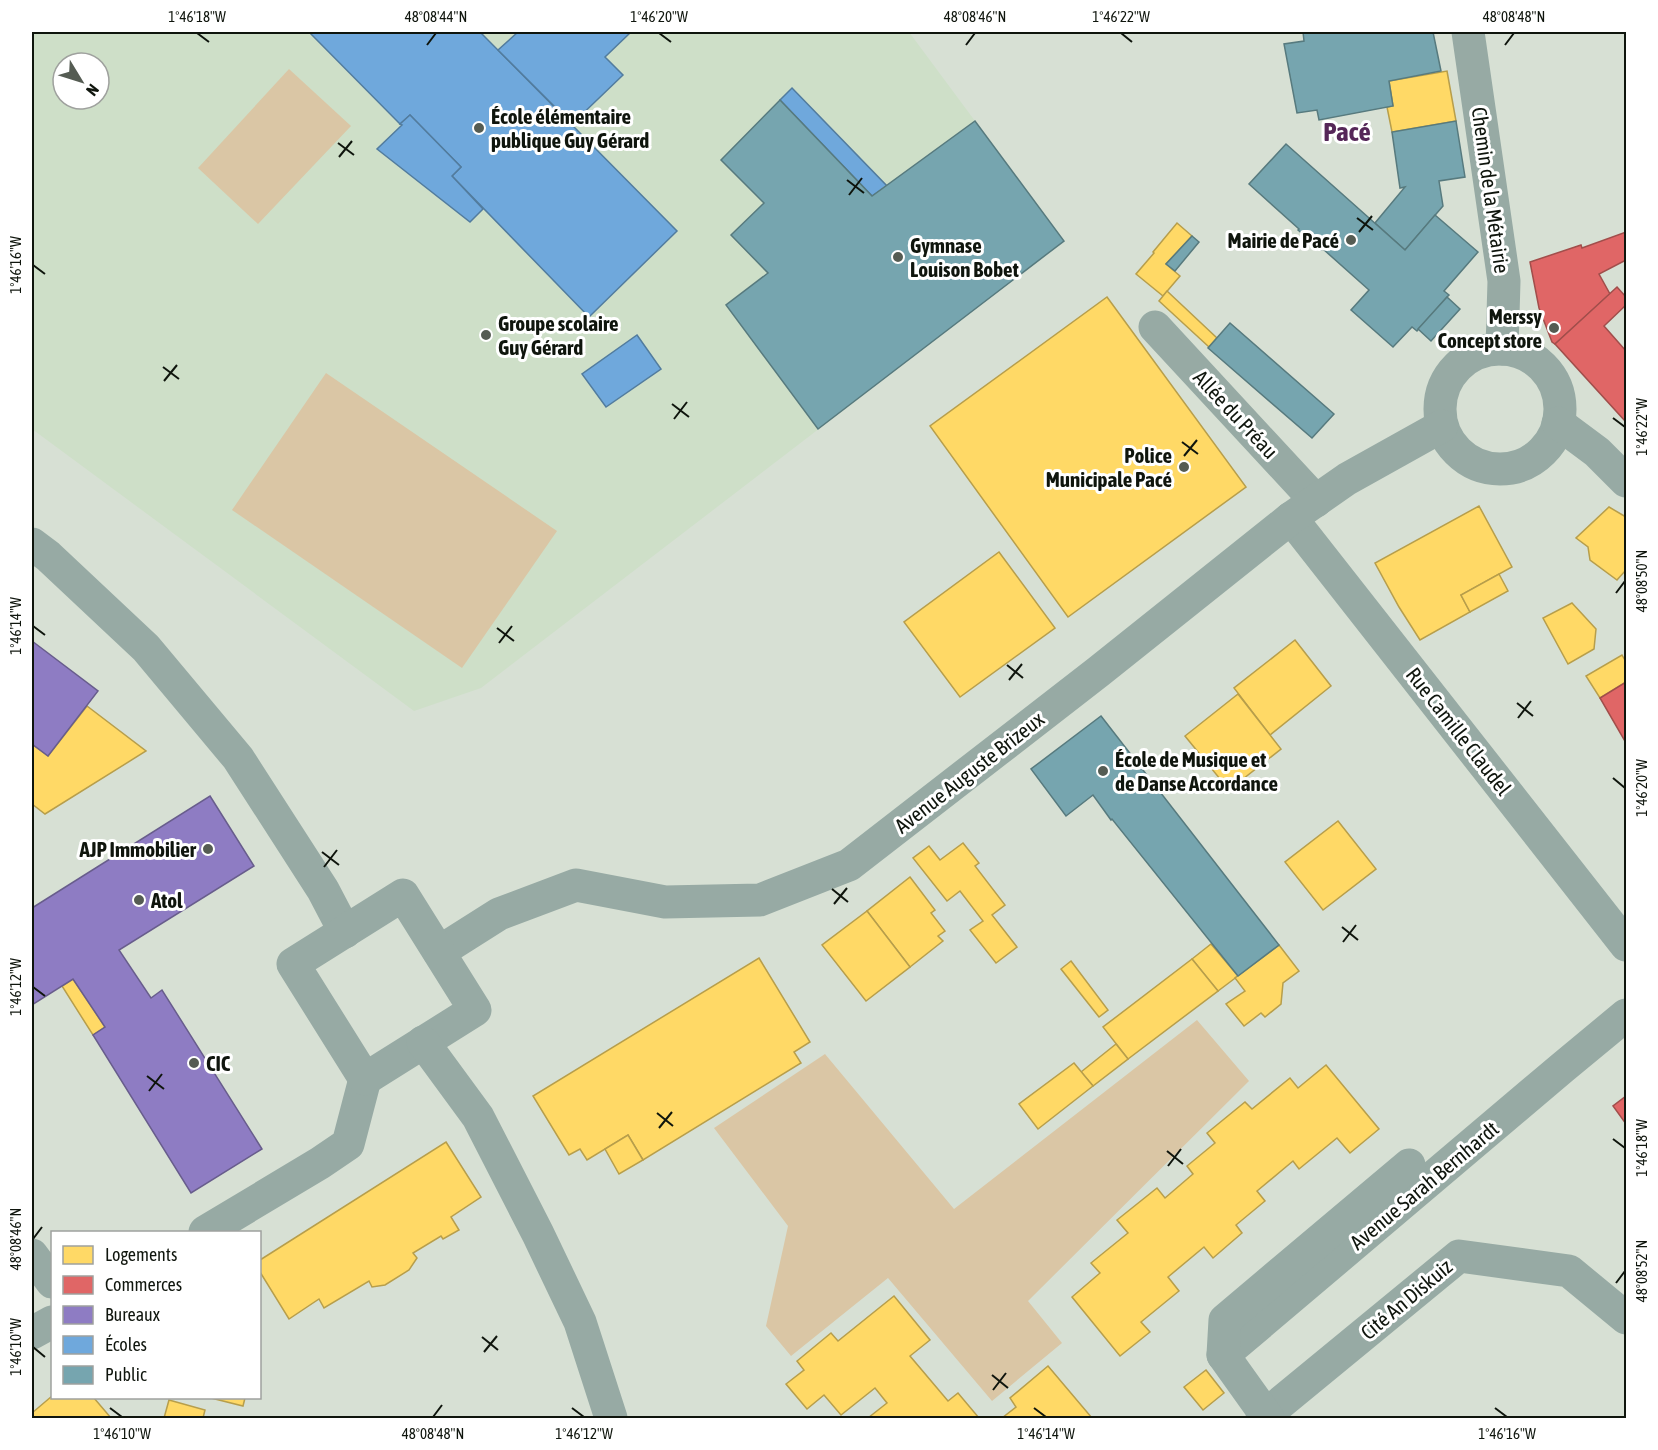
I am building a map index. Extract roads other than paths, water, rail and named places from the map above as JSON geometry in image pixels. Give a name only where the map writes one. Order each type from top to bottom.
[{"type":"street","name":"Chemin de la Métairie","points":[[1468,32],[1504,281],[1502,349]]},
{"type":"street","name":"Allée du Préau","points":[[1155,327],[1304,509]]},
{"type":"street","points":[[1502,349],[1520,353],[1535,361],[1548,373],[1556,389],[1559,405],[1558,423],[1551,439],[1540,453],[1526,464],[1509,469],[1492,469],[1475,464],[1460,454],[1449,442],[1442,426],[1439,406],[1444,388],[1453,372],[1467,359],[1484,351],[1502,349]]},
{"type":"street","points":[[1558,423],[1597,452],[1626,481]]},
{"type":"street","name":"Avenue Auguste Brizeux","points":[[439,952],[499,914],[576,885],[665,902],[760,900],[849,865],[1304,509],[1347,478],[1442,426]]},
{"type":"street","name":"Rue Camille Claudel","points":[[1304,509],[1626,945]]},
{"type":"street","points":[[32,544],[48,556],[146,648],[238,758],[323,890],[345,932]]},
{"type":"street","points":[[208,1231],[320,1164],[348,1144],[365,1078],[475,1010],[403,896],[293,964],[365,1078]]},
{"type":"street","name":"Avenue Sarah Bernhardt","points":[[1223,1355],[1626,1015]]},
{"type":"street","points":[[423,1042],[478,1117],[538,1234],[580,1322],[611,1419]]},
{"type":"street","points":[[1265,1418],[1223,1355],[1225,1320],[1408,1165]]},
{"type":"street","points":[[32,1256],[51,1281]]},
{"type":"street","name":"Cité An Diskuiz","points":[[1265,1418],[1459,1256],[1569,1271],[1626,1318]]},
{"type":"street","points":[[32,1333],[51,1323]]},
{"type":"place","name":"École élémentaire publique Guy Gérard","points":[[479,128]]},
{"type":"place","name":"Mairie de Pacé","points":[[1351,240]]},
{"type":"place","name":"Gymnase Louison Bobet","points":[[898,257]]},
{"type":"place","name":"Merssy Concept store","points":[[1554,328]]},
{"type":"place","name":"Groupe scolaire Guy Gérard","points":[[486,335]]},
{"type":"place","name":"Police Municipale Pacé","points":[[1184,467]]},
{"type":"place","name":"École de Musique et de Danse Accordance","points":[[1103,771]]},
{"type":"place","name":"AJP Immobilier","points":[[208,849]]},
{"type":"place","name":"Atol","points":[[139,900]]},
{"type":"place","name":"CIC","points":[[194,1063]]},
{"type":"district","name":"Pacé","points":[[1347,131]]}]
